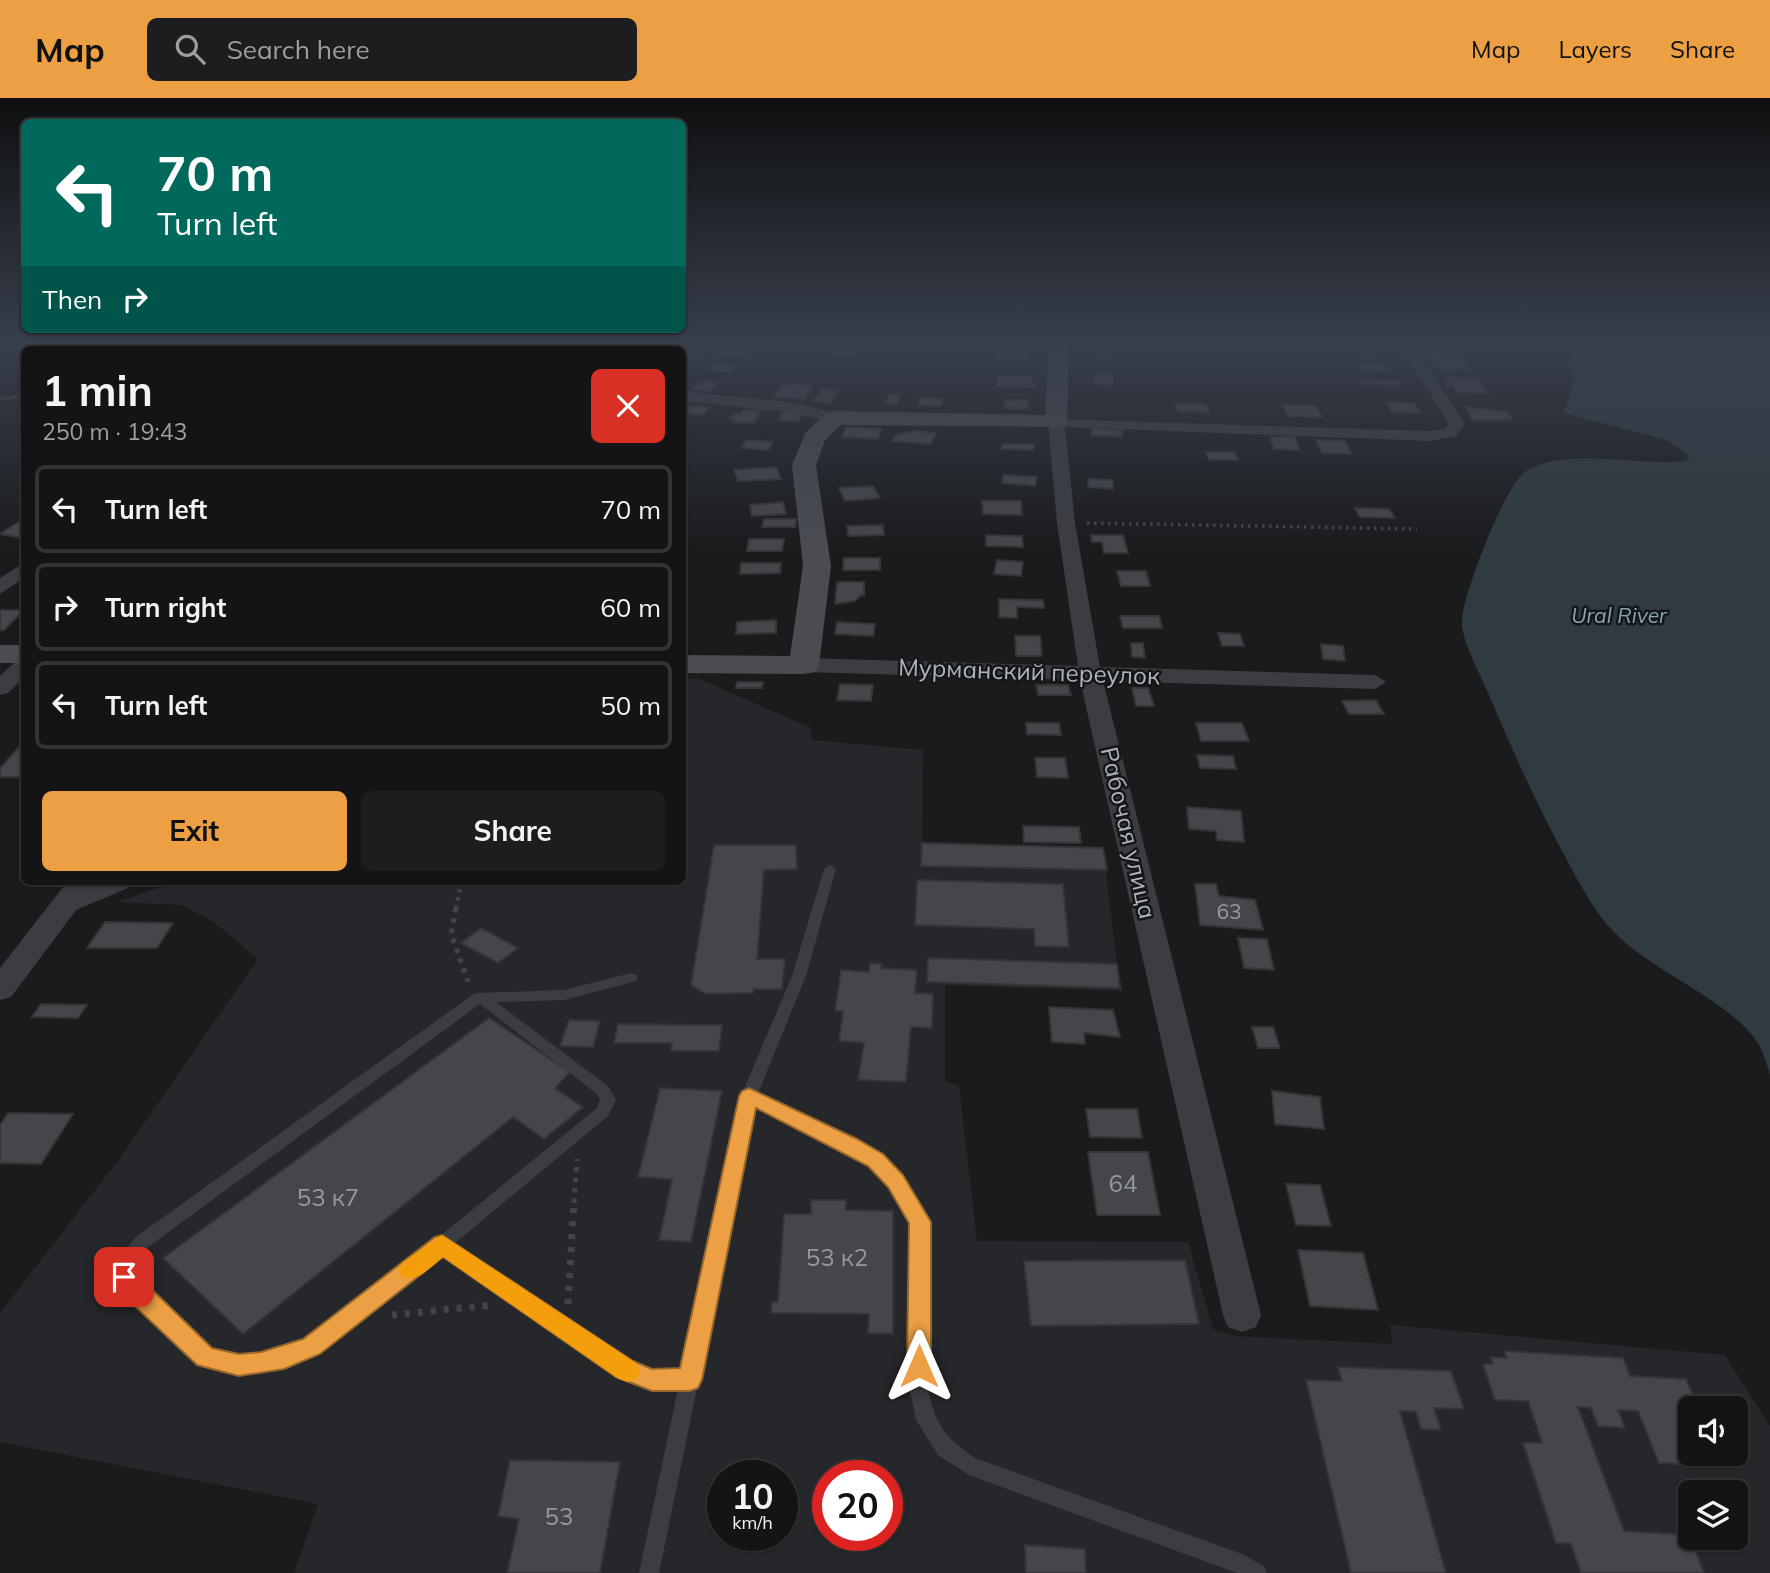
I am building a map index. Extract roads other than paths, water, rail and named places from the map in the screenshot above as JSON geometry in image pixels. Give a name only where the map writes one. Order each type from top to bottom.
[{"type":"street","points":[[815,413],[835,418],[1056,422],[1430,436],[1450,433],[1457,424],[1450,413]]},
{"type":"street","name":"Рабочая улица","points":[[1056,413],[1066,523],[1090,674],[1242,1315]]},
{"type":"street","points":[[804,665],[817,566],[804,465],[814,437],[835,418]]},
{"type":"street","points":[[0,588],[21,571]]},
{"type":"street","points":[[0,654],[21,654]]},
{"type":"street","name":"Мурманский переулок","points":[[686,664],[804,665],[1375,682]]},
{"type":"street","points":[[0,688],[21,669]]},
{"type":"street","points":[[0,989],[75,892],[105,885]]},
{"type":"lane","points":[[649,1573],[749,1096],[799,976],[831,869]]},
{"type":"lane","points":[[480,997],[603,1090],[607,1105],[578,1132],[347,1320],[311,1346],[284,1358],[239,1365],[220,1363],[205,1357],[129,1286],[124,1277],[124,1266],[142,1242],[480,997],[564,995],[631,978]]},
{"type":"lane","points":[[749,1096],[850,1144],[875,1160],[895,1181],[920,1222],[919,1390],[926,1420],[945,1448],[979,1469],[1242,1564],[1257,1573]]},
{"type":"lane","points":[[442,1244],[636,1375],[652,1380],[690,1380]]},
{"type":"water","name":"Ural River","points":[[1564,413],[1770,413],[1770,1075],[1761,1048],[1747,1029],[1712,1001],[1630,947],[1607,925],[1595,908],[1536,800],[1465,638],[1462,621],[1464,608],[1477,566],[1496,518],[1525,472],[1540,464],[1559,460],[1668,462],[1686,461],[1690,456],[1667,440]]}]
